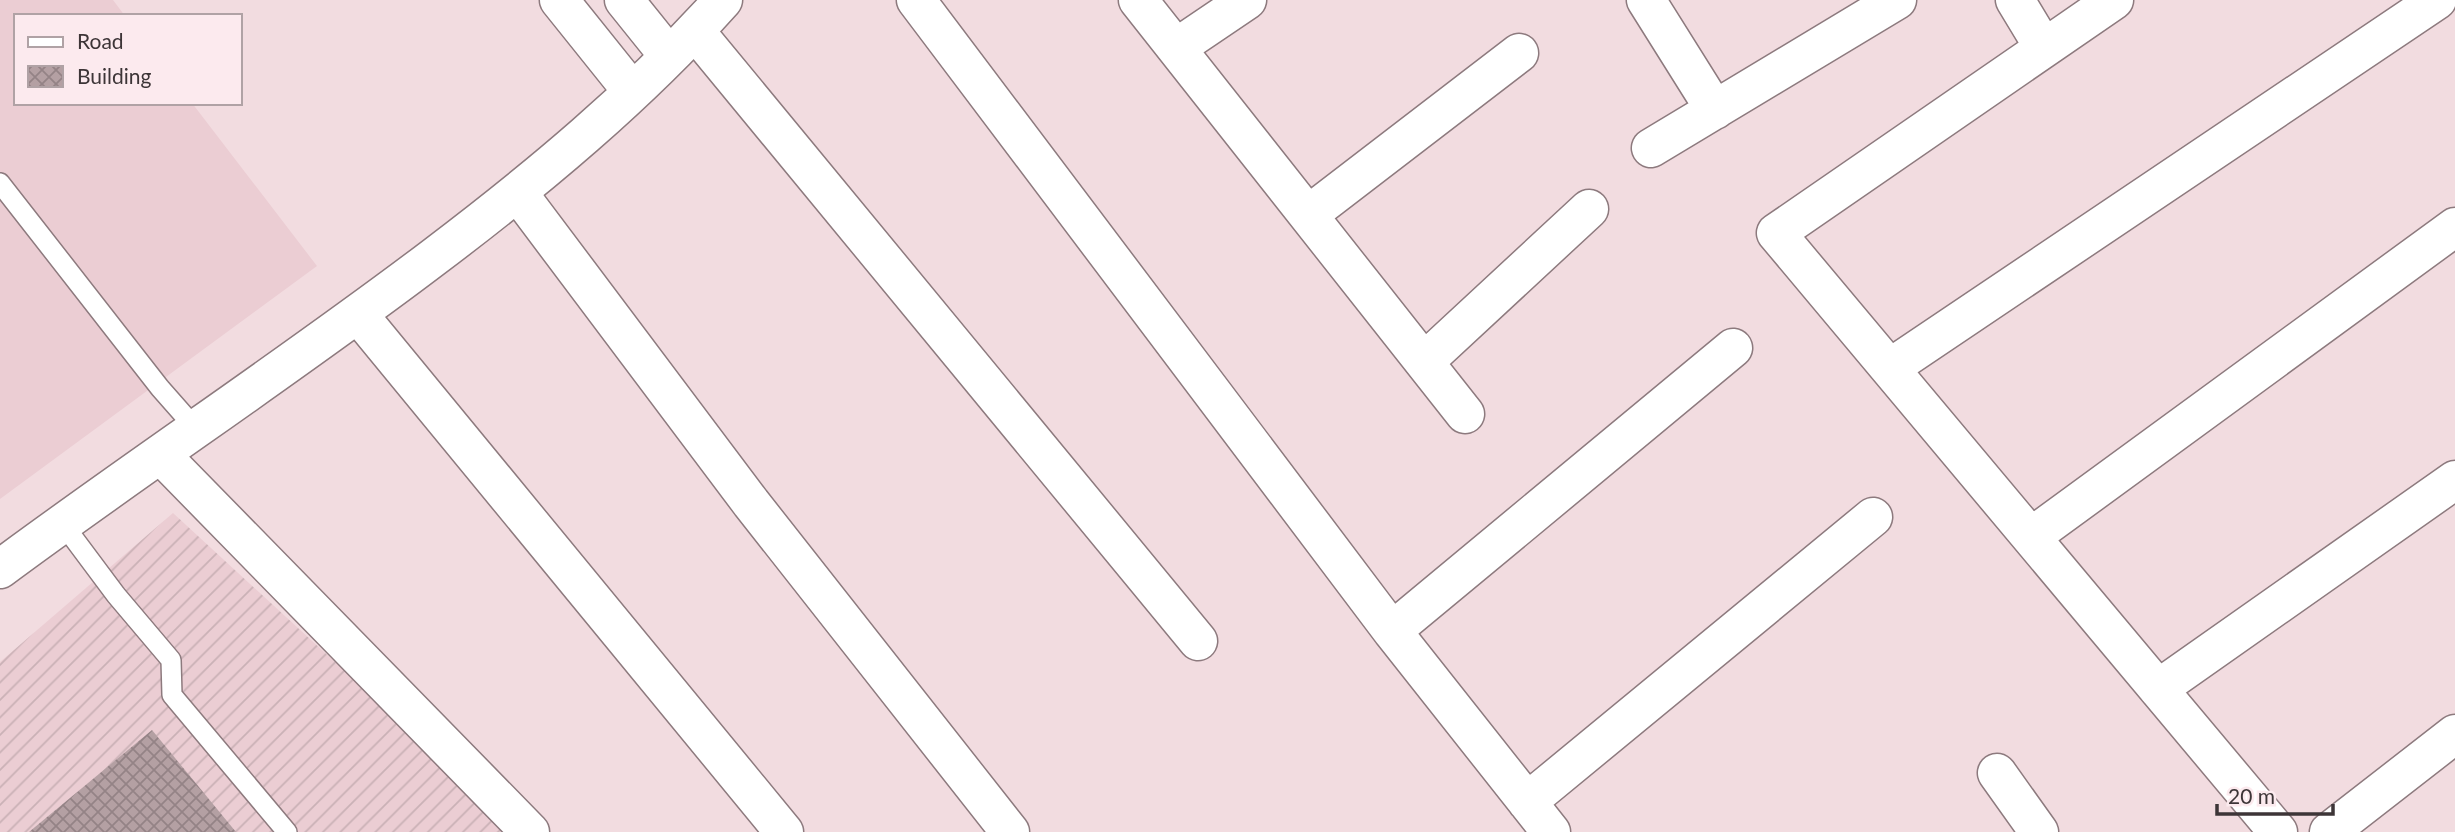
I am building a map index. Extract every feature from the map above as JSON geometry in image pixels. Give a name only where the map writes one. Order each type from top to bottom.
[{"type":"street","points":[[559,0],[632,91]]},
{"type":"street","points":[[624,0],[682,43],[1198,641]]},
{"type":"street","points":[[0,569],[359,314],[518,193],[632,91],[723,0]]},
{"type":"street","points":[[916,0],[1392,631],[1551,832]]},
{"type":"street","points":[[1138,0],[1465,414]]},
{"type":"street","points":[[1176,48],[1247,0]]},
{"type":"street","points":[[1646,0],[1715,110]]},
{"type":"street","points":[[1651,148],[1897,0]]},
{"type":"street","points":[[2015,0],[2044,48]]},
{"type":"street","points":[[2114,0],[1776,233],[2278,832]]},
{"type":"street","points":[[1890,368],[2437,0]]},
{"type":"street","points":[[1308,215],[1519,53]]},
{"type":"street","points":[[518,193],[751,503],[1010,832]]},
{"type":"street","points":[[1424,362],[1589,209]]},
{"type":"street","points":[[2031,537],[2455,227]]},
{"type":"street","points":[[359,314],[784,832]]},
{"type":"street","points":[[1392,631],[1733,348]]},
{"type":"street","points":[[161,455],[530,832]]},
{"type":"street","points":[[2158,689],[2455,480]]},
{"type":"street","points":[[1527,802],[1874,517]]},
{"type":"street","points":[[2329,832],[2455,734]]},
{"type":"street","points":[[1997,773],[2031,829]]},
{"type":"lane","points":[[0,183],[152,377],[197,430]]},
{"type":"lane","points":[[63,524],[116,595],[171,660],[172,695],[287,832]]},
{"type":"shaded area","points":[[0,0],[113,0],[124,14],[14,14],[14,105],[194,105],[317,266],[0,499]]},
{"type":"shaded area","points":[[173,513],[499,813],[513,832],[0,832],[0,662]]},
{"type":"building","points":[[152,730],[236,832],[29,832]]}]
